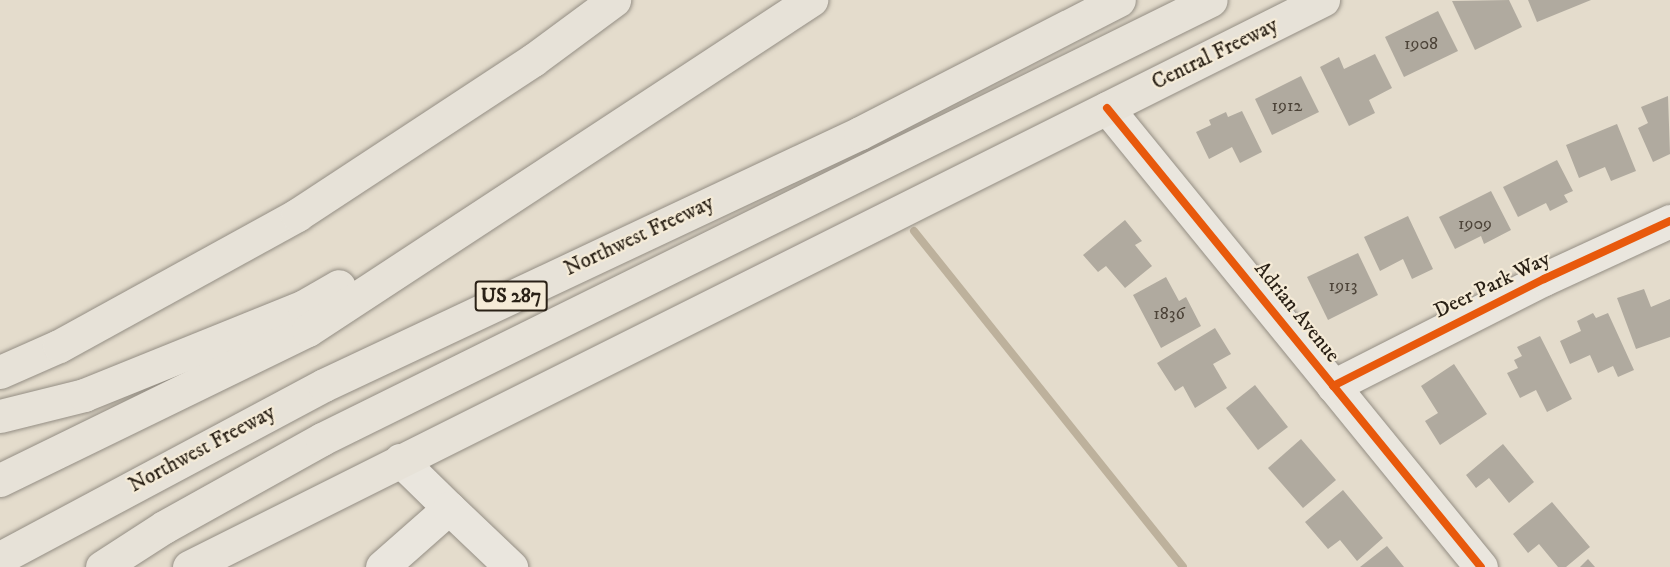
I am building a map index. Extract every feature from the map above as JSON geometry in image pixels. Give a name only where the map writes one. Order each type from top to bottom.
[{"type":"main road","points":[[0,372],[59,346],[297,215],[532,60],[614,0]]},
{"type":"main road","points":[[0,480],[308,330],[811,0]]},
{"type":"main road","points":[[1028,46],[1096,0]]},
{"type":"main road","name":"Northwest Freeway","points":[[0,558],[324,385],[860,133],[1119,0]]},
{"type":"main road","points":[[102,567],[164,527],[322,439],[1211,0]]},
{"type":"main road","name":"Central Freeway","points":[[189,567],[1323,0]]},
{"type":"main road","points":[[0,416],[84,395],[304,306],[603,135]]},
{"type":"street","name":"Adrian Avenue","points":[[1107,108],[1481,567]]},
{"type":"street","name":"Deer Park Way","points":[[1333,386],[1544,279],[1670,221]]},
{"type":"street","points":[[400,460],[511,567]]},
{"type":"street","points":[[382,567],[449,508]]},
{"type":"building","points":[[1509,0],[1522,27],[1475,50],[1452,1]]},
{"type":"building","points":[[1528,0],[1591,0],[1537,22]]},
{"type":"building","points":[[1438,11],[1458,51],[1404,77],[1385,37]]},
{"type":"building","points":[[1375,54],[1392,88],[1369,100],[1375,113],[1349,126],[1320,67],[1339,57],[1344,69]]},
{"type":"building","points":[[1301,76],[1319,112],[1272,135],[1255,99]]},
{"type":"building","points":[[1668,96],[1670,154],[1653,162],[1638,128],[1648,123],[1641,107]]},
{"type":"building","points":[[1242,111],[1262,152],[1240,163],[1232,147],[1209,159],[1196,132],[1211,125],[1209,120],[1226,112],[1228,117]]},
{"type":"building","points":[[1617,124],[1636,171],[1611,181],[1605,167],[1579,178],[1566,145]]},
{"type":"building","points":[[1557,160],[1573,191],[1564,195],[1568,202],[1550,211],[1546,203],[1518,217],[1503,187]]},
{"type":"building","points":[[1491,191],[1511,230],[1484,244],[1481,236],[1455,249],[1439,217]]},
{"type":"building","points":[[1408,216],[1433,269],[1412,279],[1403,259],[1380,271],[1364,237]]},
{"type":"building","points":[[1125,220],[1142,241],[1135,245],[1152,266],[1125,288],[1106,266],[1098,272],[1083,255]]},
{"type":"building","points":[[1358,253],[1378,295],[1328,320],[1307,277]]},
{"type":"building","points":[[1166,277],[1179,301],[1186,297],[1201,326],[1161,348],[1133,295]]},
{"type":"building","points":[[1644,289],[1651,307],[1670,299],[1670,337],[1636,349],[1617,298]]},
{"type":"building","points":[[1593,313],[1596,318],[1608,313],[1634,370],[1618,377],[1613,366],[1598,373],[1590,355],[1570,364],[1560,341],[1581,331],[1577,321]]},
{"type":"building","points":[[1215,328],[1231,354],[1213,364],[1227,388],[1195,408],[1183,386],[1175,391],[1157,363]]},
{"type":"building","points":[[1540,336],[1572,399],[1547,412],[1536,390],[1520,398],[1507,373],[1518,368],[1514,360],[1522,356],[1517,347]]},
{"type":"building","points":[[1454,364],[1487,414],[1440,445],[1425,421],[1438,413],[1421,386]]},
{"type":"building","points":[[1255,385],[1288,427],[1258,450],[1226,408]]},
{"type":"building","points":[[1301,439],[1336,480],[1303,508],[1268,468]]},
{"type":"building","points":[[1503,444],[1534,482],[1509,503],[1489,478],[1476,488],[1466,475]]},
{"type":"building","points":[[1343,490],[1383,538],[1357,561],[1340,540],[1328,549],[1305,522]]},
{"type":"building","points":[[1552,502],[1590,547],[1566,567],[1558,567],[1539,544],[1528,553],[1513,534]]},
{"type":"building","points":[[1387,546],[1404,567],[1360,567]]},
{"type":"building","points":[[1588,559],[1595,567],[1580,567]]},
{"type":"waterway","points":[[914,231],[1183,567]]},
{"type":"cycle path","points":[[1107,108],[1481,567]]},
{"type":"cycle path","points":[[1333,386],[1544,279],[1670,221]]}]
